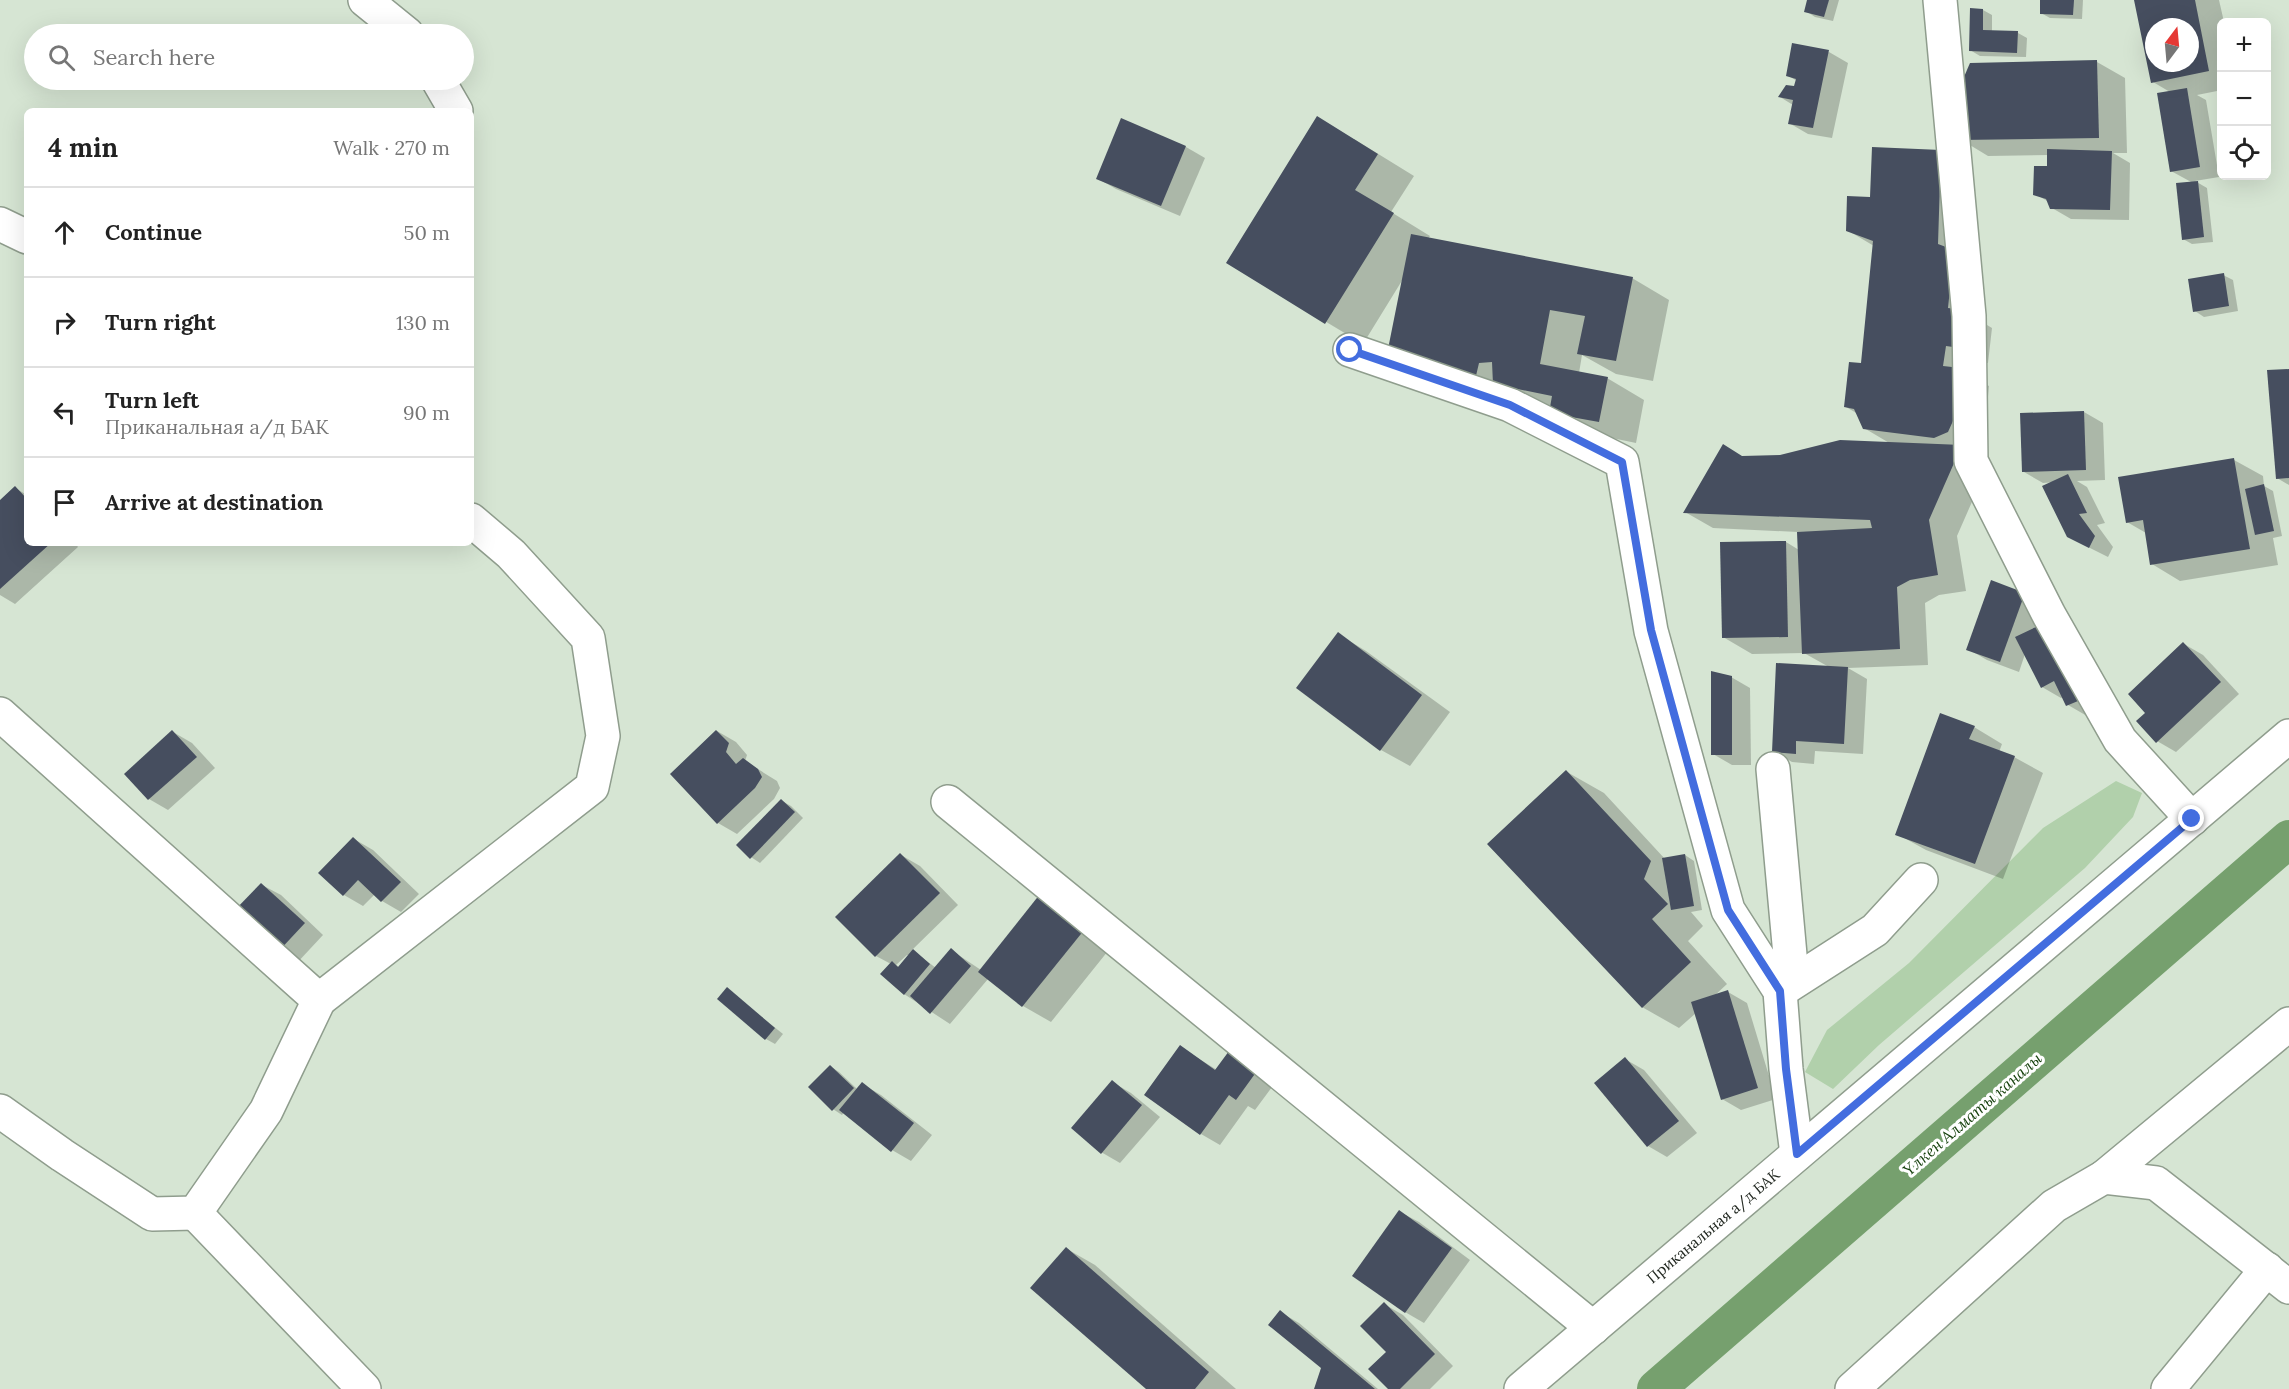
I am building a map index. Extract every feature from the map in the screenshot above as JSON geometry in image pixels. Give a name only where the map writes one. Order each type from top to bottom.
[{"type":"street","points":[[365,0],[395,24]]},
{"type":"street","points":[[1940,0],[1969,316],[1971,461],[2049,615],[2120,740],[2192,819]]},
{"type":"street","points":[[444,90],[454,108]]},
{"type":"street","points":[[0,224],[24,236]]},
{"type":"street","points":[[1350,350],[1510,405],[1622,462],[1651,630],[1728,910],[1780,991]]},
{"type":"street","points":[[195,1214],[266,1111],[318,1000],[592,787],[603,736],[588,638],[511,554],[474,523]]},
{"type":"street","points":[[0,714],[318,1000]]},
{"type":"street","name":"Приканальная а/д БАК","points":[[1521,1389],[2289,736]]},
{"type":"street","points":[[1773,768],[1790,955],[1780,991],[1786,1069],[1797,1154]]},
{"type":"street","points":[[948,802],[1593,1328]]},
{"type":"street","points":[[1780,991],[1875,930],[1921,880]]},
{"type":"street","points":[[1852,1389],[2054,1206],[2104,1177],[2289,1024]]},
{"type":"street","points":[[0,1111],[152,1214],[195,1214],[364,1389]]},
{"type":"street","points":[[2104,1177],[2156,1184],[2278,1278],[2168,1389]]},
{"type":"green space","points":[[2116,781],[2142,793],[2133,817],[2085,868],[1879,1045],[1833,1089],[1805,1072],[1827,1030],[1909,963],[2043,828]]},
{"type":"building","points":[[1807,0],[1829,0],[1824,17],[1804,12]]},
{"type":"building","points":[[2040,0],[2074,0],[2073,15],[2040,14]]},
{"type":"building","points":[[2134,0],[2195,0],[2199,18],[2145,18],[2145,54]]},
{"type":"building","points":[[1970,8],[1983,9],[1983,30],[2018,31],[2017,53],[1969,51]]},
{"type":"building","points":[[2199,20],[2209,71],[2151,83],[2149,72],[2199,72]]},
{"type":"building","points":[[1792,43],[1829,50],[1813,128],[1788,124],[1793,100],[1778,97],[1786,85],[1794,86],[1796,79],[1786,76]]},
{"type":"building","points":[[2097,60],[2099,138],[1959,140],[1957,93],[1970,63]]},
{"type":"building","points":[[2187,88],[2200,167],[2170,172],[2157,93]]},
{"type":"building","points":[[1317,116],[1378,154],[1355,190],[1394,213],[1325,324],[1226,263]]},
{"type":"building","points":[[1121,118],[1186,146],[1161,206],[1096,179]]},
{"type":"building","points":[[1872,147],[1941,150],[1938,244],[1954,250],[1948,308],[1964,310],[1960,348],[1946,346],[1943,366],[1961,368],[1957,412],[1948,432],[1934,438],[1863,429],[1854,409],[1844,407],[1849,362],[1861,363],[1873,241],[1846,231],[1847,196],[1870,197]]},
{"type":"building","points":[[2047,149],[2112,151],[2110,210],[2050,209],[2046,199],[2033,195],[2034,166],[2047,166]]},
{"type":"building","points":[[2198,181],[2204,237],[2182,240],[2176,183]]},
{"type":"building","points":[[1411,234],[1633,277],[1616,361],[1577,354],[1585,316],[1550,310],[1540,364],[1608,377],[1599,422],[1549,413],[1552,396],[1493,384],[1492,362],[1479,363],[1475,380],[1388,349]]},
{"type":"building","points":[[2224,273],[2229,306],[2193,312],[2188,279]]},
{"type":"building","points":[[2289,369],[2289,478],[2276,479],[2267,370]]},
{"type":"building","points":[[2084,411],[2086,470],[2022,472],[2020,413]]},
{"type":"building","points":[[1840,440],[1962,445],[1929,520],[1938,575],[1910,580],[1897,587],[1900,649],[1802,654],[1797,532],[1872,528],[1870,520],[1683,513],[1723,444],[1742,456],[1780,455]]},
{"type":"building","points":[[2234,458],[2250,549],[2150,565],[2143,520],[2126,523],[2118,477]]},
{"type":"building","points":[[2068,474],[2087,513],[2079,514],[2095,536],[2089,548],[2067,537],[2042,486]]},
{"type":"building","points":[[2264,484],[2274,531],[2255,535],[2245,489]]},
{"type":"building","points":[[15,486],[24,496],[24,546],[48,546],[0,589],[0,500]]},
{"type":"building","points":[[1786,541],[1788,637],[1722,638],[1720,542]]},
{"type":"building","points":[[1991,580],[2025,593],[2000,662],[1966,650]]},
{"type":"building","points":[[2040,625],[2078,701],[2066,706],[2054,681],[2041,688],[2015,637]]},
{"type":"building","points":[[1338,632],[1422,695],[1380,751],[1296,688]]},
{"type":"building","points":[[2183,642],[2221,682],[2156,743],[2136,721],[2145,713],[2128,694]]},
{"type":"building","points":[[1776,663],[1848,667],[1844,744],[1796,741],[1796,754],[1772,752]]},
{"type":"building","points":[[1711,671],[1732,676],[1732,755],[1711,755]]},
{"type":"building","points":[[1940,713],[1975,726],[1969,739],[2015,756],[1975,864],[1895,835]]},
{"type":"building","points":[[172,730],[197,757],[148,800],[124,774]]},
{"type":"building","points":[[716,730],[729,743],[726,752],[736,764],[743,758],[758,769],[762,777],[755,788],[717,824],[670,774]]},
{"type":"building","points":[[1566,770],[1651,861],[1644,879],[1668,904],[1652,919],[1691,962],[1642,1008],[1487,844]]},
{"type":"building","points":[[781,799],[795,812],[750,859],[736,845]]},
{"type":"building","points":[[353,837],[401,882],[381,902],[358,880],[343,896],[318,873]]},
{"type":"building","points":[[900,853],[940,893],[875,957],[835,917]]},
{"type":"building","points":[[1685,854],[1694,906],[1671,910],[1662,858]]},
{"type":"building","points":[[261,883],[305,923],[276,954],[232,913]]},
{"type":"building","points":[[1044,889],[1089,924],[1022,1007],[978,972]]},
{"type":"building","points":[[951,948],[971,966],[930,1014],[910,996]]},
{"type":"building","points":[[913,949],[930,964],[904,995],[880,974],[892,961],[898,967]]},
{"type":"building","points":[[727,987],[775,1028],[765,1040],[717,999]]},
{"type":"building","points":[[1728,990],[1758,1088],[1721,1100],[1691,1002]]},
{"type":"building","points":[[1180,1045],[1215,1070],[1229,1051],[1257,1071],[1236,1100],[1229,1095],[1200,1135],[1144,1095]]},
{"type":"building","points":[[1625,1057],[1679,1121],[1647,1147],[1594,1083]]},
{"type":"building","points":[[830,1065],[854,1088],[832,1111],[808,1087]]},
{"type":"building","points":[[1112,1080],[1142,1105],[1101,1154],[1071,1128]]},
{"type":"building","points":[[862,1082],[914,1123],[891,1152],[839,1110]]},
{"type":"building","points":[[1399,1210],[1452,1248],[1405,1313],[1352,1276]]},
{"type":"building","points":[[1066,1247],[1209,1372],[1195,1389],[1146,1389],[1030,1288]]},
{"type":"building","points":[[1384,1302],[1435,1354],[1400,1389],[1388,1389],[1368,1369],[1386,1352],[1360,1326]]},
{"type":"building","points":[[1280,1310],[1375,1389],[1314,1389],[1321,1368],[1268,1325]]},
{"type":"waterway","name":"Үлкен Алматы каналы","points":[[1656,1389],[2289,839]]},
{"type":"route","points":[[1350,350],[1510,405],[1622,462],[1651,630],[1728,910],[1780,991],[1786,1069],[1797,1154],[2192,819]]}]
